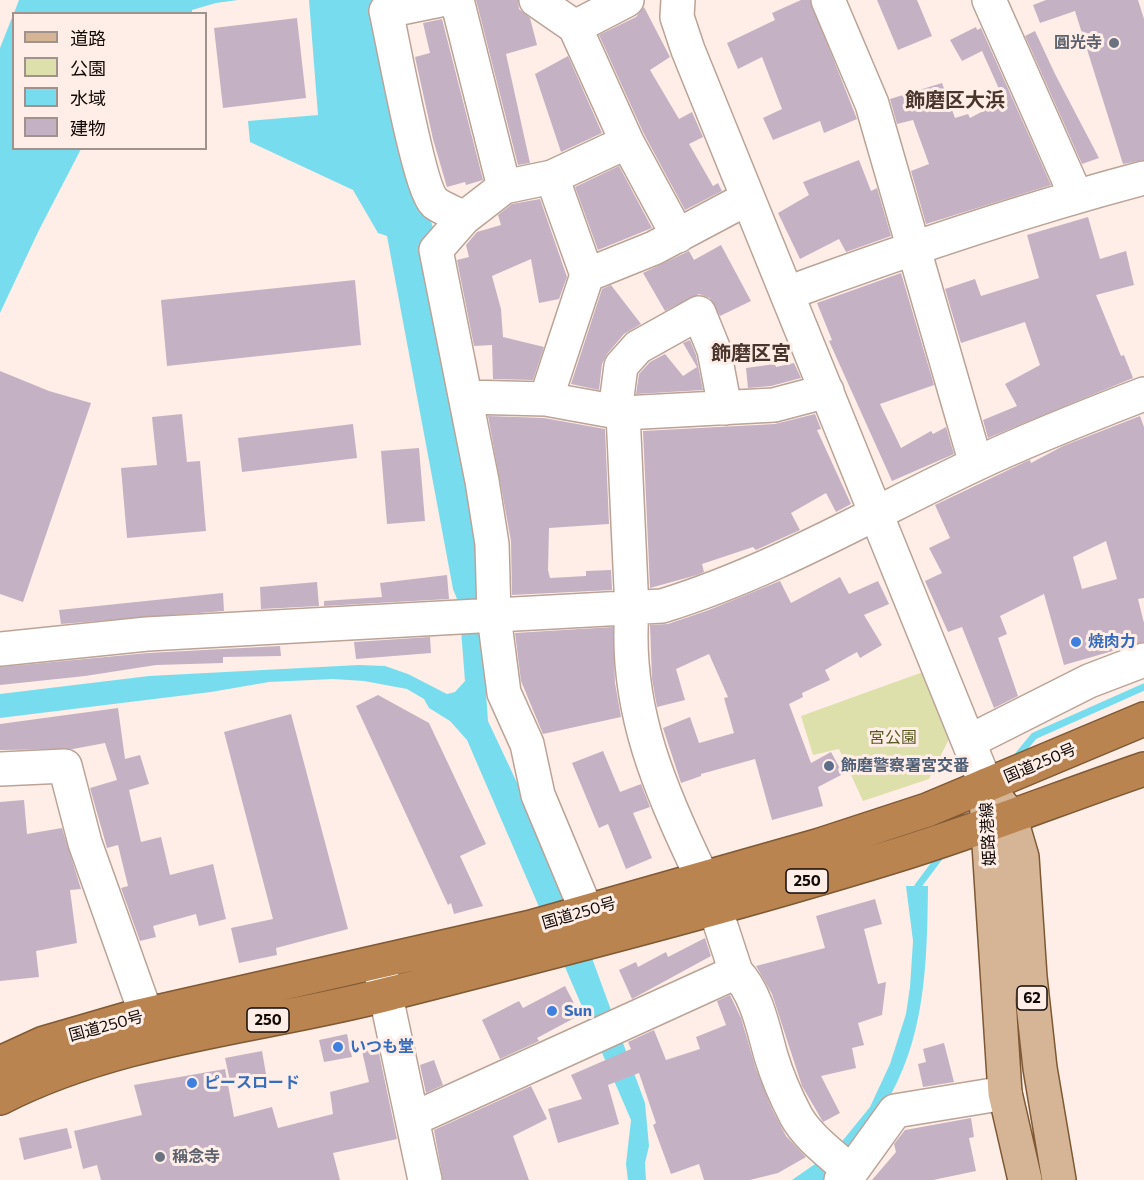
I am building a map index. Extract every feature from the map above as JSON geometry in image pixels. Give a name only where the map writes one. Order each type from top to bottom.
[{"type":"highway","name":"国道250号","points":[[0,1064],[44,1043],[146,1014],[379,961],[535,941],[603,939],[709,893],[927,810],[1144,719]]},
{"type":"highway","name":"国道250号","points":[[0,1098],[24,1085],[115,1053],[386,995],[535,941],[586,910],[709,893],[909,852],[1144,769]]},
{"type":"main road","name":"姫路港線","points":[[986,785],[999,820],[1022,857],[1030,977],[1040,1068],[1059,1180]]},
{"type":"main road","name":"姫路港線","points":[[999,820],[1005,1093],[1025,1180]]},
{"type":"street","points":[[440,0],[386,11],[414,139],[417,163],[434,202],[464,218]]},
{"type":"street","points":[[457,0],[504,187]]},
{"type":"street","points":[[536,0],[575,27],[627,142],[678,236]]},
{"type":"street","points":[[575,27],[627,0]]},
{"type":"street","points":[[678,0],[677,17],[688,50],[986,785]]},
{"type":"street","points":[[828,0],[872,104],[976,464]]},
{"type":"street","points":[[989,0],[1076,196]]},
{"type":"street","points":[[586,910],[538,795],[527,744],[504,693],[494,616],[492,544],[436,249],[464,218],[504,187],[552,177],[627,142]]},
{"type":"street","points":[[546,399],[587,275],[552,177]]},
{"type":"street","points":[[788,293],[914,247],[1076,196],[1144,178]]},
{"type":"street","points":[[587,275],[654,249],[748,198]]},
{"type":"street","points":[[725,408],[714,350],[699,313],[638,347],[621,366],[619,412],[633,610],[630,638],[640,724],[667,806],[709,893],[736,972],[745,982],[752,998],[778,1075],[797,1118],[846,1176],[896,1111],[1005,1093]]},
{"type":"street","points":[[466,398],[546,399],[619,412],[774,405],[827,391]]},
{"type":"street","points":[[0,649],[147,634],[633,610],[662,606],[698,595],[815,545],[976,464],[1067,423],[1144,394]]},
{"type":"street","points":[[970,741],[1089,681],[1144,660]]},
{"type":"street","points":[[0,769],[65,766],[85,843],[146,1014]]},
{"type":"street","points":[[379,961],[426,1180]]},
{"type":"street","points":[[413,1119],[736,972]]},
{"type":"green space","name":"宮公園","points":[[923,672],[949,739],[929,779],[863,801],[839,749],[813,755],[801,716]]},
{"type":"water","points":[[19,0],[238,0],[216,3],[192,10],[192,12],[14,12]]},
{"type":"water","points":[[309,0],[374,0],[391,93],[418,208],[428,210],[435,235],[476,548],[488,721],[566,887],[645,1103],[649,1146],[645,1163],[646,1180],[628,1180],[626,1164],[631,1120],[467,740],[450,721],[429,708],[424,699],[407,689],[364,681],[333,679],[269,682],[211,692],[0,718],[0,694],[149,676],[359,665],[385,666],[408,674],[447,694],[455,692],[465,681],[459,604],[453,589],[387,236],[378,233],[353,190],[250,142],[248,121],[318,115]]},
{"type":"water","points":[[12,18],[12,150],[80,150],[0,313],[0,48]]},
{"type":"water","points":[[906,886],[928,886],[925,972],[916,1028],[908,1055],[883,1108],[827,1180],[792,1180],[835,1150],[870,1107],[890,1064],[906,1014],[910,987],[913,941]]},
{"type":"building","points":[[476,0],[518,0],[519,9],[530,18],[537,45],[506,54],[530,163],[518,165]]},
{"type":"building","points":[[801,0],[810,0],[857,119],[824,133],[820,121],[773,140],[763,118],[782,109],[762,57],[738,69],[727,43],[775,20],[772,13]]},
{"type":"building","points":[[877,0],[917,0],[932,36],[898,50]]},
{"type":"building","points":[[1046,0],[1138,0],[1144,19],[1144,160],[1123,164],[1075,11],[1040,23],[1033,5]]},
{"type":"building","points":[[644,7],[670,57],[650,70],[679,119],[692,112],[703,137],[689,144],[713,186],[718,183],[722,191],[685,210],[644,134],[599,35],[636,17]]},
{"type":"building","points":[[297,18],[306,98],[223,108],[214,28]]},
{"type":"building","points":[[442,19],[483,180],[447,187],[433,139],[415,57],[430,53],[423,23]]},
{"type":"building","points":[[976,27],[977,30],[981,28],[1051,185],[926,224],[911,171],[929,164],[913,120],[897,124],[890,99],[942,83],[955,118],[968,114],[970,118],[1004,100],[982,51],[962,61],[950,40]]},
{"type":"building","points":[[1035,31],[1099,158],[1082,164],[1025,36]]},
{"type":"building","points":[[568,56],[602,133],[561,152],[535,74]]},
{"type":"building","points":[[859,160],[871,191],[877,188],[891,236],[846,252],[839,239],[800,259],[778,213],[809,195],[803,182]]},
{"type":"building","points":[[619,166],[652,228],[598,250],[575,187]]},
{"type":"building","points":[[540,199],[567,277],[559,299],[539,303],[531,259],[492,276],[501,309],[503,337],[544,347],[533,380],[493,379],[492,345],[474,346],[457,260],[469,257],[466,245],[477,232],[501,225],[498,215],[512,204]]},
{"type":"building","points":[[1088,217],[1100,259],[1126,251],[1134,285],[1096,295],[1121,356],[1124,355],[1133,378],[988,438],[983,420],[1017,406],[1005,384],[1040,365],[1025,322],[961,343],[945,289],[975,279],[981,296],[1039,278],[1027,235]]},
{"type":"building","points":[[721,245],[751,301],[720,316],[710,298],[699,294],[665,311],[643,273],[689,251],[694,260]]},
{"type":"building","points":[[901,273],[934,385],[880,404],[901,448],[931,431],[933,434],[946,427],[954,454],[892,481],[829,341],[832,340],[817,303]]},
{"type":"building","points":[[355,280],[361,345],[167,366],[161,300]]},
{"type":"building","points":[[611,285],[641,324],[624,334],[607,354],[602,364],[599,390],[571,384],[602,289]]},
{"type":"building","points":[[690,340],[696,355],[703,390],[636,394],[639,374],[650,362],[665,354],[683,376],[697,367],[683,343]]},
{"type":"building","points":[[794,363],[801,378],[771,386],[748,388],[746,368],[775,364],[776,367]]},
{"type":"building","points":[[0,371],[49,391],[91,403],[23,602],[0,594]]},
{"type":"building","points":[[182,414],[187,462],[200,461],[206,531],[127,538],[121,468],[157,465],[152,417]]},
{"type":"building","points":[[815,414],[821,429],[817,430],[851,504],[836,512],[826,493],[791,513],[800,530],[756,550],[753,547],[702,564],[704,572],[697,575],[650,588],[643,431],[775,424]]},
{"type":"building","points":[[488,416],[544,418],[605,429],[609,524],[549,528],[548,570],[550,578],[586,576],[586,571],[611,570],[612,590],[512,595],[511,541]]},
{"type":"building","points":[[1140,416],[1144,427],[1144,598],[1138,599],[1144,623],[1144,642],[1064,665],[1044,594],[1000,616],[1007,634],[998,638],[1018,696],[994,708],[962,627],[948,632],[925,581],[942,573],[929,548],[950,538],[935,505],[1025,462],[1030,460],[1031,463],[1063,446]],"holes":[[[1106,541],[1117,579],[1082,589],[1073,557]]]},
{"type":"building","points":[[353,424],[357,458],[242,472],[238,438]]},
{"type":"building","points":[[419,448],[425,521],[387,524],[381,451]]},
{"type":"building","points":[[447,575],[449,599],[324,606],[324,601],[382,597],[380,583]]},
{"type":"building","points":[[840,577],[849,594],[878,581],[889,604],[864,615],[882,645],[860,658],[857,652],[825,670],[830,680],[802,693],[803,697],[789,704],[811,763],[831,752],[843,774],[818,787],[823,806],[772,820],[755,759],[701,774],[701,776],[681,783],[663,728],[690,717],[699,743],[734,733],[724,698],[728,697],[709,654],[676,669],[685,700],[657,707],[652,679],[650,625],[668,624],[780,581],[791,603]]},
{"type":"building","points":[[317,582],[319,606],[261,609],[260,587]]},
{"type":"building","points":[[223,593],[224,611],[61,624],[59,610]]},
{"type":"building","points":[[613,627],[615,683],[621,717],[543,734],[521,681],[515,633]]},
{"type":"building","points":[[430,637],[431,653],[356,659],[354,642]]},
{"type":"building","points":[[280,646],[281,656],[223,657],[223,663],[156,665],[85,676],[0,685],[0,667],[148,653]]},
{"type":"building","points":[[378,695],[429,723],[486,844],[460,856],[483,906],[454,914],[451,903],[448,905],[356,706]]},
{"type":"building","points":[[118,708],[125,759],[140,755],[149,784],[129,790],[141,842],[161,837],[170,875],[213,864],[226,919],[199,926],[196,914],[153,926],[156,937],[140,941],[121,888],[128,886],[118,845],[107,848],[90,788],[117,780],[105,743],[73,749],[0,750],[0,724]]},
{"type":"building","points":[[291,714],[348,929],[276,948],[277,955],[239,963],[231,928],[273,919],[224,732]]},
{"type":"building","points":[[603,751],[620,792],[641,784],[650,807],[633,813],[652,858],[626,869],[608,824],[599,828],[572,763]]},
{"type":"building","points":[[24,800],[27,834],[62,828],[81,889],[70,890],[77,943],[36,951],[39,977],[0,981],[0,802]]},
{"type":"building","points":[[875,899],[882,924],[864,929],[878,984],[886,982],[882,1015],[858,1023],[864,1045],[852,1048],[856,1068],[821,1076],[840,1113],[823,1122],[802,1086],[772,994],[756,966],[825,948],[816,916]]},
{"type":"building","points":[[705,938],[711,956],[632,999],[619,970],[636,962],[638,967],[666,952],[668,957]]},
{"type":"building","points":[[565,986],[580,1015],[537,1038],[539,1041],[500,1059],[482,1020],[519,1001],[523,1008]]},
{"type":"building","points":[[730,995],[741,1018],[756,1069],[772,1109],[786,1136],[806,1157],[778,1173],[750,1180],[704,1180],[699,1164],[671,1174],[653,1125],[656,1123],[639,1073],[608,1085],[619,1124],[558,1143],[548,1109],[582,1099],[571,1075],[631,1049],[628,1042],[654,1030],[666,1060],[700,1049],[696,1037],[726,1025],[717,1001]]},
{"type":"building","points":[[347,1034],[352,1057],[324,1062],[319,1040]]},
{"type":"building","points":[[376,1039],[397,1139],[333,1153],[340,1180],[101,1180],[97,1165],[83,1169],[74,1131],[142,1115],[134,1085],[225,1069],[234,1117],[272,1107],[278,1128],[333,1114],[330,1092],[369,1082],[360,1042]]},
{"type":"building","points":[[944,1043],[954,1082],[923,1087],[918,1064],[926,1062],[923,1049]]},
{"type":"building","points":[[262,1051],[266,1074],[230,1081],[225,1058]]},
{"type":"building","points":[[434,1060],[443,1085],[426,1093],[420,1065]]},
{"type":"building","points":[[531,1086],[547,1119],[513,1136],[529,1180],[443,1180],[434,1130]]},
{"type":"building","points":[[971,1118],[974,1137],[969,1138],[976,1171],[933,1180],[872,1180],[896,1152],[894,1144],[905,1130]]},
{"type":"building","points":[[67,1128],[72,1148],[24,1160],[19,1138]]},
{"type":"waterway","points":[[1015,759],[1034,736],[1144,687]]},
{"type":"waterway","points":[[917,894],[918,886],[942,854]]},
{"type":"place","name":"圓光寺","points":[[1114,43]]},
{"type":"place","name":"焼肉力","points":[[1076,642]]},
{"type":"place","name":"飾磨警察署宮交番","points":[[829,766]]},
{"type":"place","name":"Sun","points":[[552,1011]]},
{"type":"place","name":"いつも堂","points":[[338,1047]]},
{"type":"place","name":"ピースロード","points":[[192,1083]]},
{"type":"place","name":"稱念寺","points":[[160,1157]]},
{"type":"district","name":"飾磨区大浜","points":[[955,100]]},
{"type":"district","name":"飾磨区宮","points":[[751,353]]}]
